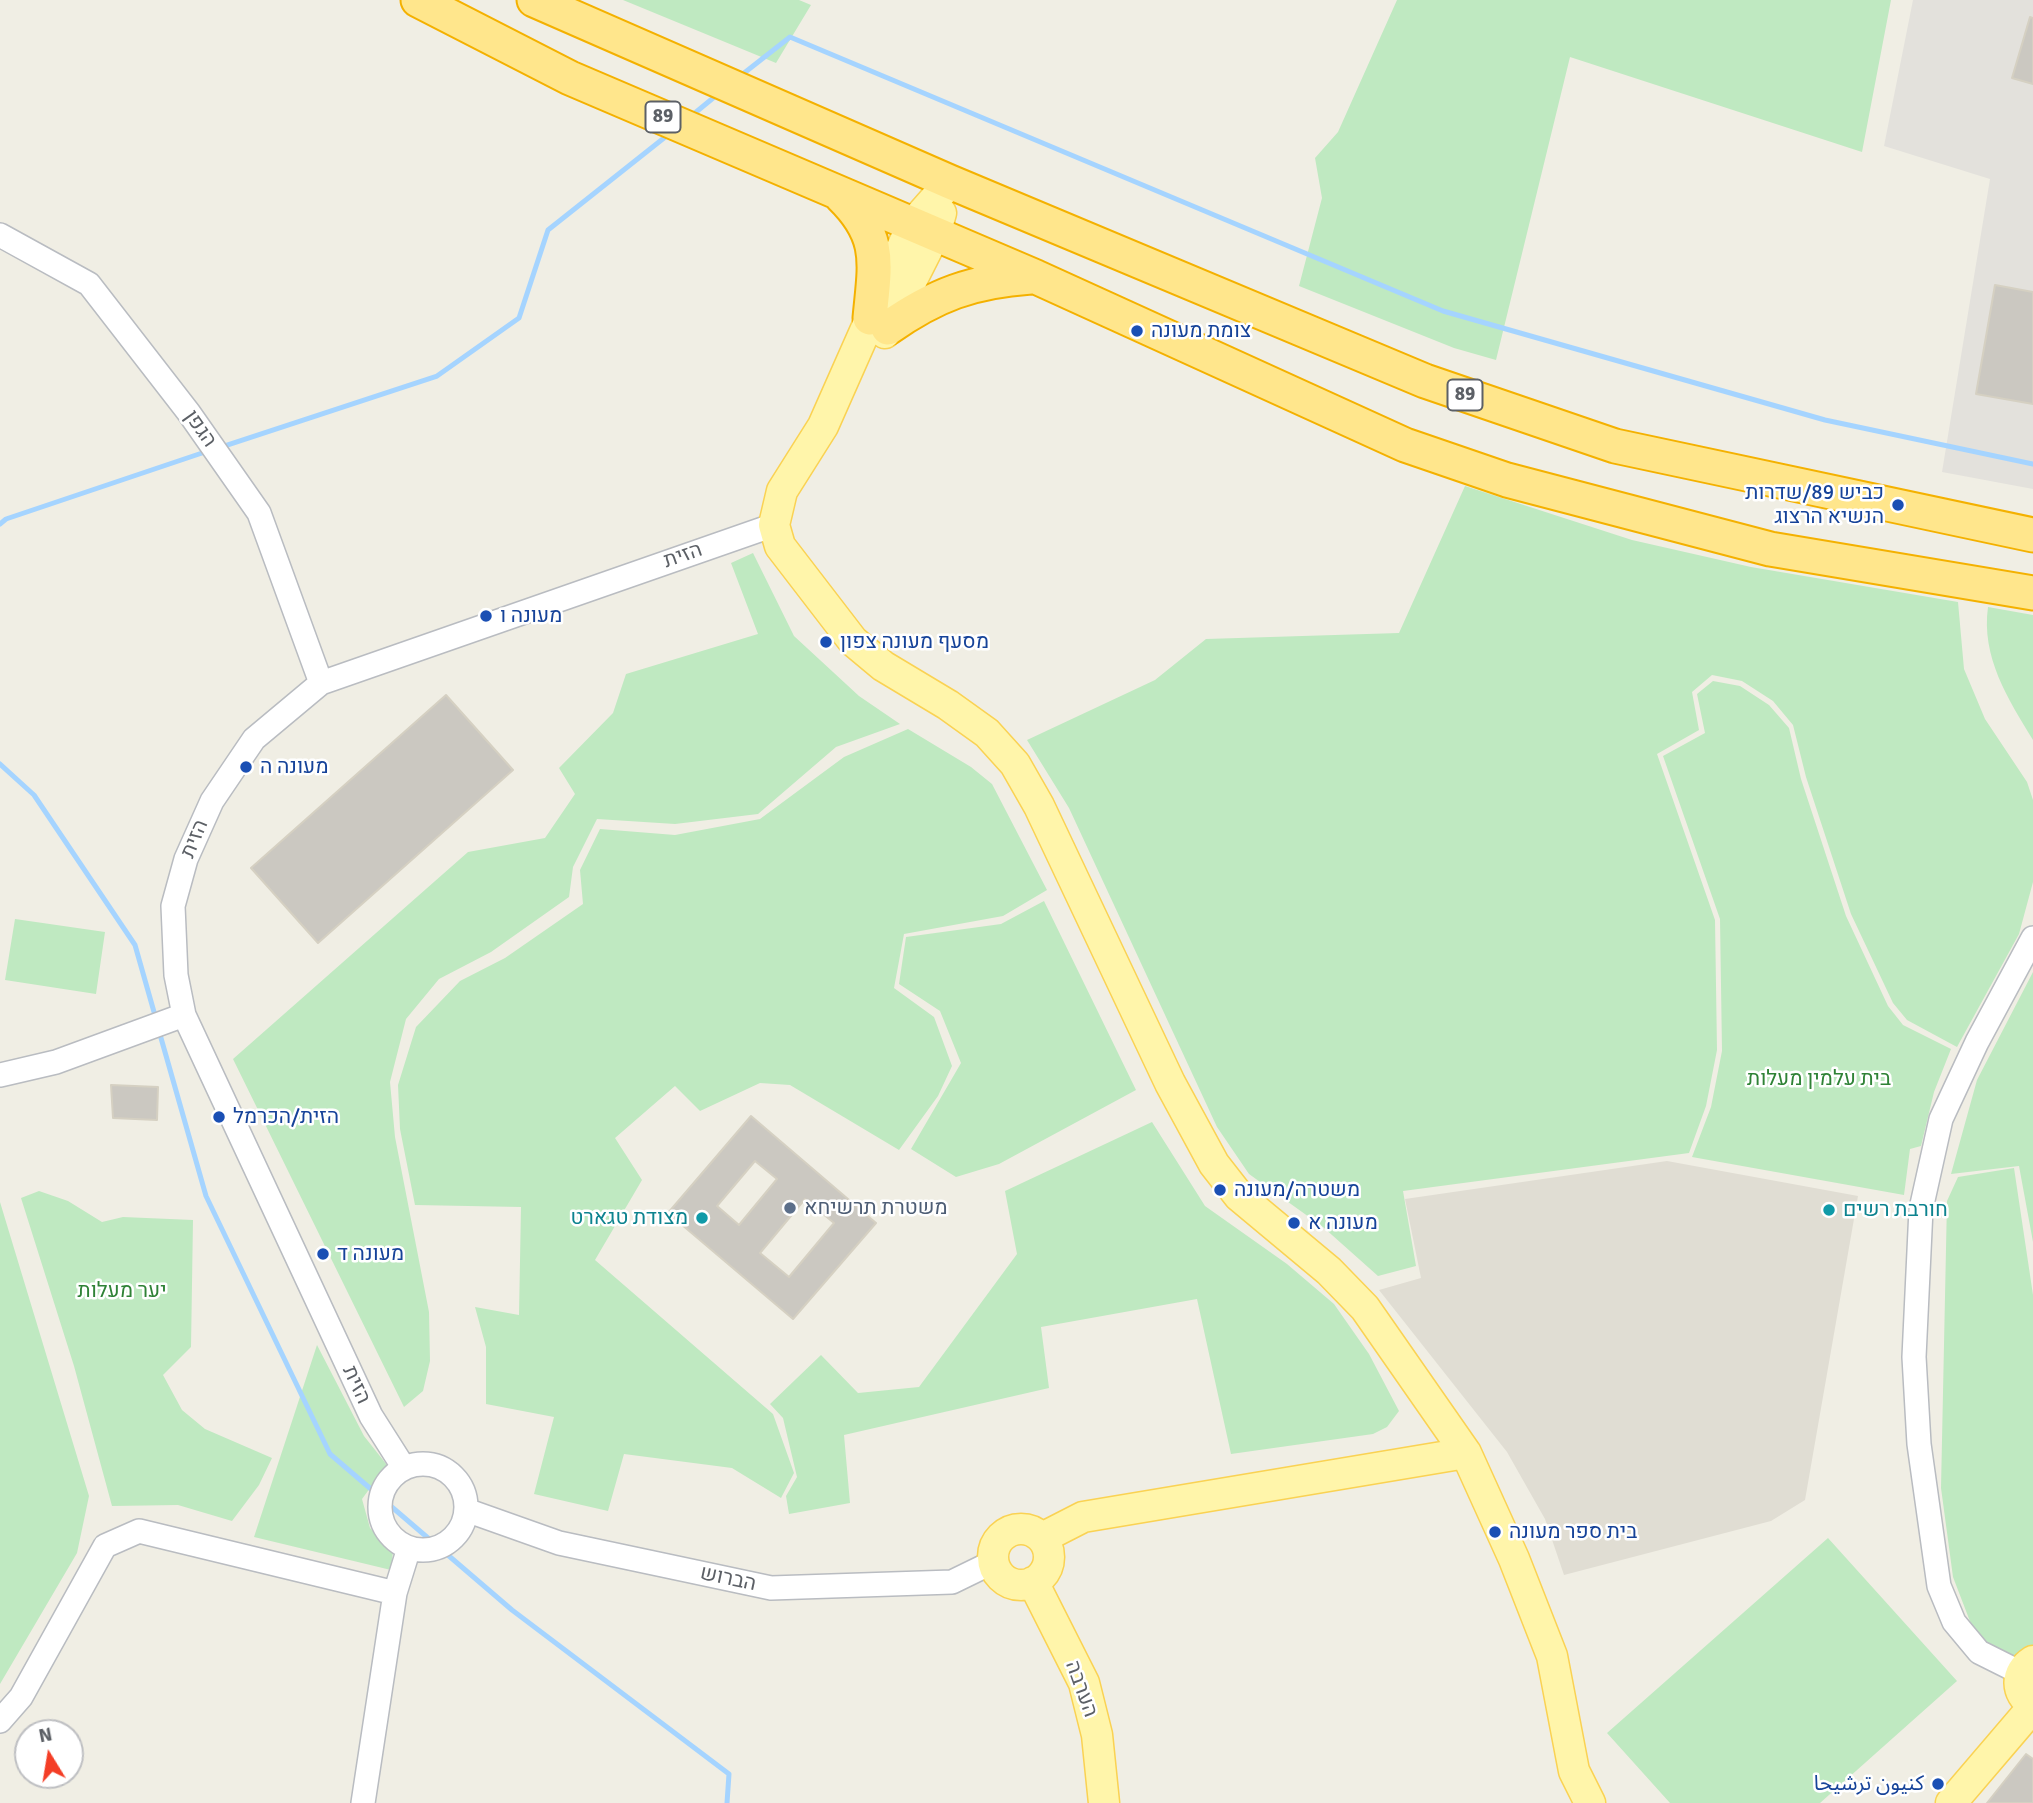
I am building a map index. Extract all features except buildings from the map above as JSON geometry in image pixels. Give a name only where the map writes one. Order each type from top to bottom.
[{"type":"highway","name":"89","points":[[418,0],[570,78],[1035,277],[1405,445],[1507,480],[1770,550],[2033,593]]},
{"type":"highway","name":"89","points":[[534,0],[950,182],[1425,381],[1615,446],[2024,530]]},
{"type":"highway","points":[[834,189],[859,214],[872,238],[879,323],[959,289],[992,279],[1035,277]]},
{"type":"main road","points":[[950,182],[923,230],[879,323],[823,426],[782,491],[774,525],[780,546],[853,641],[883,666],[948,705],[987,733],[1015,764],[1039,806],[1170,1083],[1214,1164],[1239,1196],[1329,1270],[1365,1308],[1466,1453],[1514,1559],[1552,1656],[1574,1771],[1590,1803]]},
{"type":"main road","points":[[1042,1538],[1083,1517],[1466,1453]]},
{"type":"main road","points":[[1025,1528],[1042,1538],[1050,1559],[1047,1569],[1033,1582],[1012,1584],[1003,1579],[993,1562],[996,1543],[1011,1530],[1025,1528]]},
{"type":"main road","name":"הערבה","points":[[1033,1582],[1084,1683],[1097,1735],[1104,1803]]},
{"type":"main road","points":[[1951,1803],[2033,1706],[2024,1699],[2019,1689],[2027,1667]]},
{"type":"street","name":"הגפן","points":[[0,235],[89,284],[189,413],[259,513],[321,683]]},
{"type":"street","name":"הזית","points":[[404,1468],[371,1416],[184,1015],[176,975],[173,906],[186,859],[212,801],[254,739],[321,683],[774,525]]},
{"type":"street","points":[[2027,1667],[1979,1652],[1954,1622],[1940,1586],[1922,1468],[1914,1357],[1921,1209],[1941,1119],[1977,1042],[2033,938]]},
{"type":"street","points":[[0,1075],[56,1062],[184,1015]]},
{"type":"street","points":[[419,1464],[434,1465],[447,1471],[458,1481],[465,1495],[466,1510],[461,1528],[452,1539],[432,1549],[409,1548],[391,1536],[383,1524],[380,1509],[387,1485],[404,1468],[419,1464]]},
{"type":"street","name":"הברוש","points":[[466,1510],[559,1543],[771,1588],[952,1582],[993,1562]]},
{"type":"street","points":[[0,1721],[21,1697],[104,1546],[139,1531],[395,1593]]},
{"type":"street","points":[[363,1803],[395,1593],[409,1548]]},
{"type":"shaded area","points":[[1913,0],[2033,0],[2033,489],[1942,472],[1990,179],[1884,146]]},
{"type":"shaded area","points":[[1667,1161],[1858,1196],[1805,1500],[1771,1521],[1564,1575],[1545,1519],[1507,1452],[1379,1290],[1421,1278],[1405,1199]]},
{"type":"green space","points":[[623,0],[799,0],[811,5],[776,63]]},
{"type":"green space","points":[[1397,0],[1891,0],[1862,152],[1570,57],[1496,360],[1454,348],[1299,286],[1322,198],[1315,158],[1338,132]]},
{"type":"green space","points":[[1465,486],[1632,540],[1751,567],[1958,602],[1964,669],[1985,719],[2027,782],[2033,800],[2033,882],[2019,934],[1957,1047],[1907,1020],[1893,1003],[1851,914],[1806,777],[1793,725],[1773,701],[1742,681],[1712,675],[1692,692],[1699,730],[1657,754],[1715,920],[1717,1050],[1706,1106],[1689,1153],[1403,1191],[1416,1266],[1378,1276],[1323,1227],[1249,1174],[1217,1127],[1069,808],[1027,740],[1155,680],[1206,639],[1399,633]]},
{"type":"green space","points":[[753,553],[794,636],[859,696],[900,724],[836,747],[758,814],[675,824],[597,819],[573,867],[569,897],[491,952],[439,979],[406,1019],[390,1082],[395,1137],[429,1312],[430,1361],[423,1391],[404,1407],[233,1059],[468,852],[545,838],[575,794],[559,768],[613,713],[626,674],[758,634],[731,563]]},
{"type":"green space","points":[[1988,607],[2033,615],[2033,740],[1998,677],[1989,643]]},
{"type":"green space","name":"בית עלמין מעלות","points":[[1713,681],[1740,686],[1769,705],[1789,728],[1801,779],[1846,916],[1888,1006],[1903,1025],[1951,1049],[1934,1092],[1921,1146],[1910,1149],[1904,1195],[1692,1157],[1711,1107],[1722,1051],[1720,919],[1663,756],[1705,733],[1697,694]]},
{"type":"green space","points":[[908,729],[971,767],[992,784],[1047,890],[1003,916],[904,934],[894,988],[934,1017],[952,1066],[938,1096],[899,1150],[790,1085],[760,1083],[700,1111],[675,1086],[615,1138],[642,1180],[595,1260],[773,1414],[794,1473],[781,1498],[732,1468],[624,1454],[608,1511],[534,1494],[554,1417],[486,1404],[486,1347],[475,1307],[519,1315],[521,1207],[415,1205],[400,1129],[398,1085],[416,1027],[460,981],[505,958],[583,904],[580,870],[600,829],[675,835],[760,819],[844,757]]},
{"type":"green space","points":[[1044,901],[1136,1090],[999,1164],[956,1177],[911,1149],[961,1063],[940,1011],[899,984],[906,937],[1001,924]]},
{"type":"green space","points":[[15,919],[105,932],[96,994],[5,980]]},
{"type":"green space","points":[[2033,972],[2033,1242],[2019,1166],[1951,1174],[1977,1080]]},
{"type":"green space","points":[[1152,1122],[1205,1206],[1287,1264],[1334,1304],[1369,1354],[1399,1411],[1387,1427],[1373,1434],[1231,1454],[1197,1299],[1041,1327],[1049,1388],[844,1435],[850,1503],[789,1514],[786,1496],[797,1477],[783,1418],[770,1404],[821,1355],[858,1393],[919,1387],[1017,1254],[1005,1191]]},
{"type":"green space","points":[[2014,1168],[2033,1295],[2033,1653],[2028,1660],[1994,1659],[1971,1624],[1953,1577],[1941,1488],[1947,1201],[1958,1177]]},
{"type":"green space","name":"יער מעלות","points":[[39,1191],[68,1201],[102,1222],[123,1217],[193,1220],[191,1347],[163,1375],[182,1410],[205,1429],[272,1458],[259,1485],[232,1521],[178,1505],[112,1506],[74,1366],[21,1198]]},
{"type":"green space","points":[[0,1202],[89,1496],[77,1553],[0,1684]]},
{"type":"green space","points":[[317,1345],[364,1436],[387,1465],[362,1499],[370,1528],[393,1551],[391,1570],[254,1537]]},
{"type":"green space","points":[[1828,1538],[1957,1681],[1820,1803],[1670,1803],[1607,1733]]},
{"type":"waterway","points":[[739,77],[790,37],[1443,311],[1825,420],[2033,464]]},
{"type":"waterway","points":[[690,117],[718,94]]},
{"type":"waterway","points":[[221,447],[437,376],[519,318],[548,230],[669,134]]},
{"type":"waterway","points":[[0,524],[6,519],[208,451]]},
{"type":"waterway","points":[[0,764],[34,795],[135,945],[156,1019]]},
{"type":"waterway","points":[[159,1031],[206,1196],[330,1454],[512,1610],[729,1774],[727,1803]]},
{"type":"place","name":"צומת מעונה","points":[[1137,331]]},
{"type":"place","name":"כביש 89/שדרות הנשיא הרצוג","points":[[1898,505]]},
{"type":"place","name":"מעונה ו","points":[[486,616]]},
{"type":"place","name":"מסעף מעונה צפון","points":[[826,642]]},
{"type":"place","name":"מעונה ה","points":[[246,767]]},
{"type":"place","name":"הזית/הכרמל","points":[[219,1117]]},
{"type":"place","name":"משטרה/מעונה","points":[[1220,1190]]},
{"type":"place","name":"משטרת תרשיחא","points":[[790,1208]]},
{"type":"place","name":"חורבת רשים","points":[[1829,1210]]},
{"type":"place","name":"מצודת טגארט","points":[[702,1218]]},
{"type":"place","name":"מעונה א","points":[[1294,1223]]},
{"type":"place","name":"מעונה ד","points":[[323,1254]]},
{"type":"place","name":"בית ספר מעונה","points":[[1495,1532]]},
{"type":"place","name":"كنيون ترشيحا","points":[[1938,1784]]}]
